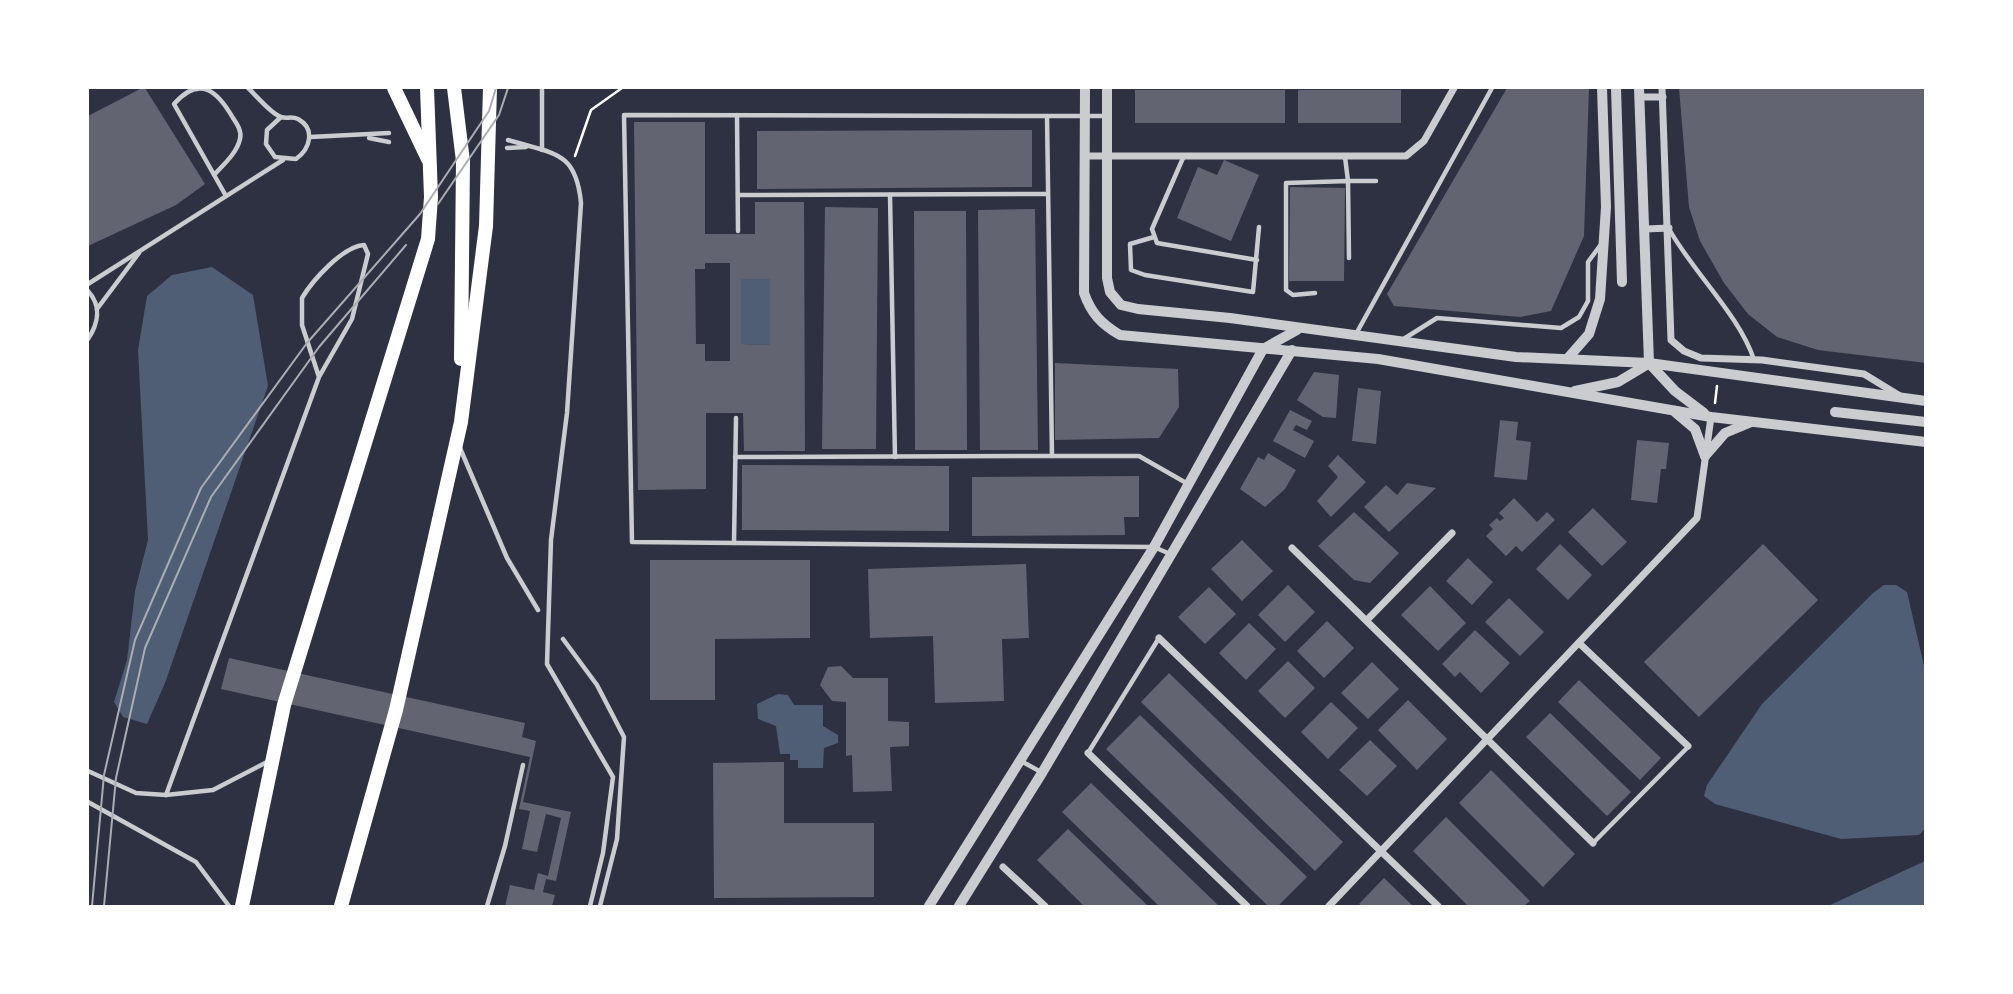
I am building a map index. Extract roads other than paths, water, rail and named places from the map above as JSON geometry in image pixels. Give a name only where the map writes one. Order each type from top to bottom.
[{"type":"highway","points":[[394,88],[430,164]]},
{"type":"highway","points":[[242,906],[270,760],[284,705],[428,239],[430,164],[427,88]]},
{"type":"highway","points":[[454,88],[463,161],[461,422]]},
{"type":"highway","points":[[341,906],[396,710],[461,422],[486,226],[490,88]]},
{"type":"street","points":[[1085,88],[1084,293],[1090,310],[1104,326],[1120,335],[1142,340],[1378,359],[1711,417],[1926,442]]},
{"type":"street","points":[[1107,88],[1107,278],[1110,292],[1121,304],[1138,309],[1356,334],[1516,357],[1649,363],[1926,401]]},
{"type":"street","points":[[1085,156],[1406,156],[1424,141],[1454,88]]},
{"type":"street","points":[[1569,358],[1590,334],[1596,317],[1606,237],[1602,88]]},
{"type":"street","points":[[1616,88],[1622,282]]},
{"type":"street","points":[[1662,88],[1671,340],[1684,351],[1700,358],[1754,360],[1864,374],[1904,398]]},
{"type":"street","points":[[1663,97],[1639,92],[1649,363],[1675,391],[1711,417]]},
{"type":"street","points":[[1646,229],[1669,228]]},
{"type":"street","points":[[1263,323],[1292,350]]},
{"type":"street","points":[[929,906],[1154,547],[1263,349],[1301,328]]},
{"type":"street","points":[[959,906],[1042,773],[1292,350]]},
{"type":"street","points":[[1569,392],[1618,382],[1649,363]]},
{"type":"street","points":[[1670,410],[1695,429],[1705,456]]},
{"type":"street","points":[[1835,412],[1926,422]]},
{"type":"street","points":[[1329,906],[1697,518],[1711,417]]},
{"type":"street","points":[[1705,456],[1725,433],[1753,422]]},
{"type":"street","points":[[1367,620],[1452,533]]},
{"type":"street","points":[[1292,548],[1593,843]]},
{"type":"street","points":[[1159,638],[1438,906]]},
{"type":"street","points":[[1579,643],[1688,746]]},
{"type":"street","points":[[1088,753],[1247,906]]},
{"type":"street","points":[[1003,867],[1045,906]]},
{"type":"lane","points":[[248,88],[281,117]]},
{"type":"lane","points":[[542,88],[542,149]]},
{"type":"lane","points":[[1356,334],[1492,88]]},
{"type":"lane","points":[[214,175],[232,155],[241,137],[239,127],[219,95],[205,89],[189,91],[174,104],[214,175],[226,196]]},
{"type":"lane","points":[[1108,116],[624,115],[632,542],[1154,547],[1171,555]]},
{"type":"lane","points":[[737,115],[738,231]]},
{"type":"lane","points":[[1047,116],[1052,456]]},
{"type":"lane","points":[[88,284],[282,160],[296,159],[303,154],[310,137],[304,124],[296,118],[281,117],[271,123],[265,137],[269,151],[282,160]]},
{"type":"lane","points":[[310,137],[365,137],[389,133]]},
{"type":"lane","points":[[365,137],[389,142]]},
{"type":"lane","points":[[508,140],[542,149],[572,165],[579,183],[581,203],[567,413],[551,540],[547,664],[614,777],[603,853],[590,906]]},
{"type":"lane","points":[[507,148],[530,146]]},
{"type":"lane","points":[[1345,157],[1349,258]]},
{"type":"lane","points":[[1183,158],[1152,229],[1157,243],[1257,260]]},
{"type":"lane","points":[[1315,293],[1293,295],[1286,290],[1286,183],[1377,181]]},
{"type":"lane","points":[[738,195],[1047,194]]},
{"type":"lane","points":[[890,195],[895,457]]},
{"type":"lane","points":[[1154,237],[1130,244],[1131,270],[1145,275],[1253,292],[1259,227]]},
{"type":"lane","points":[[1669,228],[1684,255],[1748,338],[1754,360]]},
{"type":"lane","points":[[1401,341],[1437,318],[1561,328],[1579,317],[1588,301],[1588,262],[1606,237]]},
{"type":"lane","points":[[166,795],[319,377],[352,319],[368,254],[364,245],[356,246],[324,269],[302,299],[302,325],[319,377]]},
{"type":"lane","points":[[88,339],[95,329],[97,309],[141,250]]},
{"type":"lane","points":[[88,291],[97,309]]},
{"type":"lane","points":[[734,543],[736,418]]},
{"type":"lane","points":[[457,441],[507,558],[538,610]]},
{"type":"lane","points":[[735,457],[1139,456],[1188,485]]},
{"type":"lane","points":[[1088,753],[1159,638]]},
{"type":"lane","points":[[563,639],[597,685],[624,737],[617,839],[600,906]]},
{"type":"lane","points":[[1593,843],[1688,746]]},
{"type":"lane","points":[[88,771],[136,793],[166,795],[214,790],[270,760]]},
{"type":"lane","points":[[1020,760],[1042,773]]},
{"type":"lane","points":[[487,906],[505,846],[523,765]]},
{"type":"lane","points":[[88,802],[196,862],[229,906]]},
{"type":"water","points":[[212,267],[253,295],[268,386],[165,683],[147,724],[123,717],[114,702],[127,660],[135,591],[148,540],[138,350],[147,296],[172,275]]},
{"type":"water","points":[[741,279],[770,279],[770,345],[741,344]]},
{"type":"water","points":[[1884,585],[1896,585],[1907,592],[1925,670],[1925,829],[1919,835],[1841,839],[1715,804],[1704,796],[1707,785],[1762,704]]},
{"type":"water","points":[[778,694],[788,695],[794,705],[823,705],[823,726],[838,735],[838,743],[824,748],[823,768],[798,768],[798,760],[790,760],[790,754],[780,754],[776,726],[758,719],[757,704]]},
{"type":"water","points":[[1925,861],[1925,906],[1828,906]]},
{"type":"tram line","points":[[92,906],[104,775],[135,640],[201,488],[307,343],[420,214],[489,111],[496,88]]},
{"type":"tram line","points":[[438,204],[499,115],[508,88]]},
{"type":"tram line","points":[[104,906],[116,778],[145,648],[211,497],[319,347],[406,245]]}]
